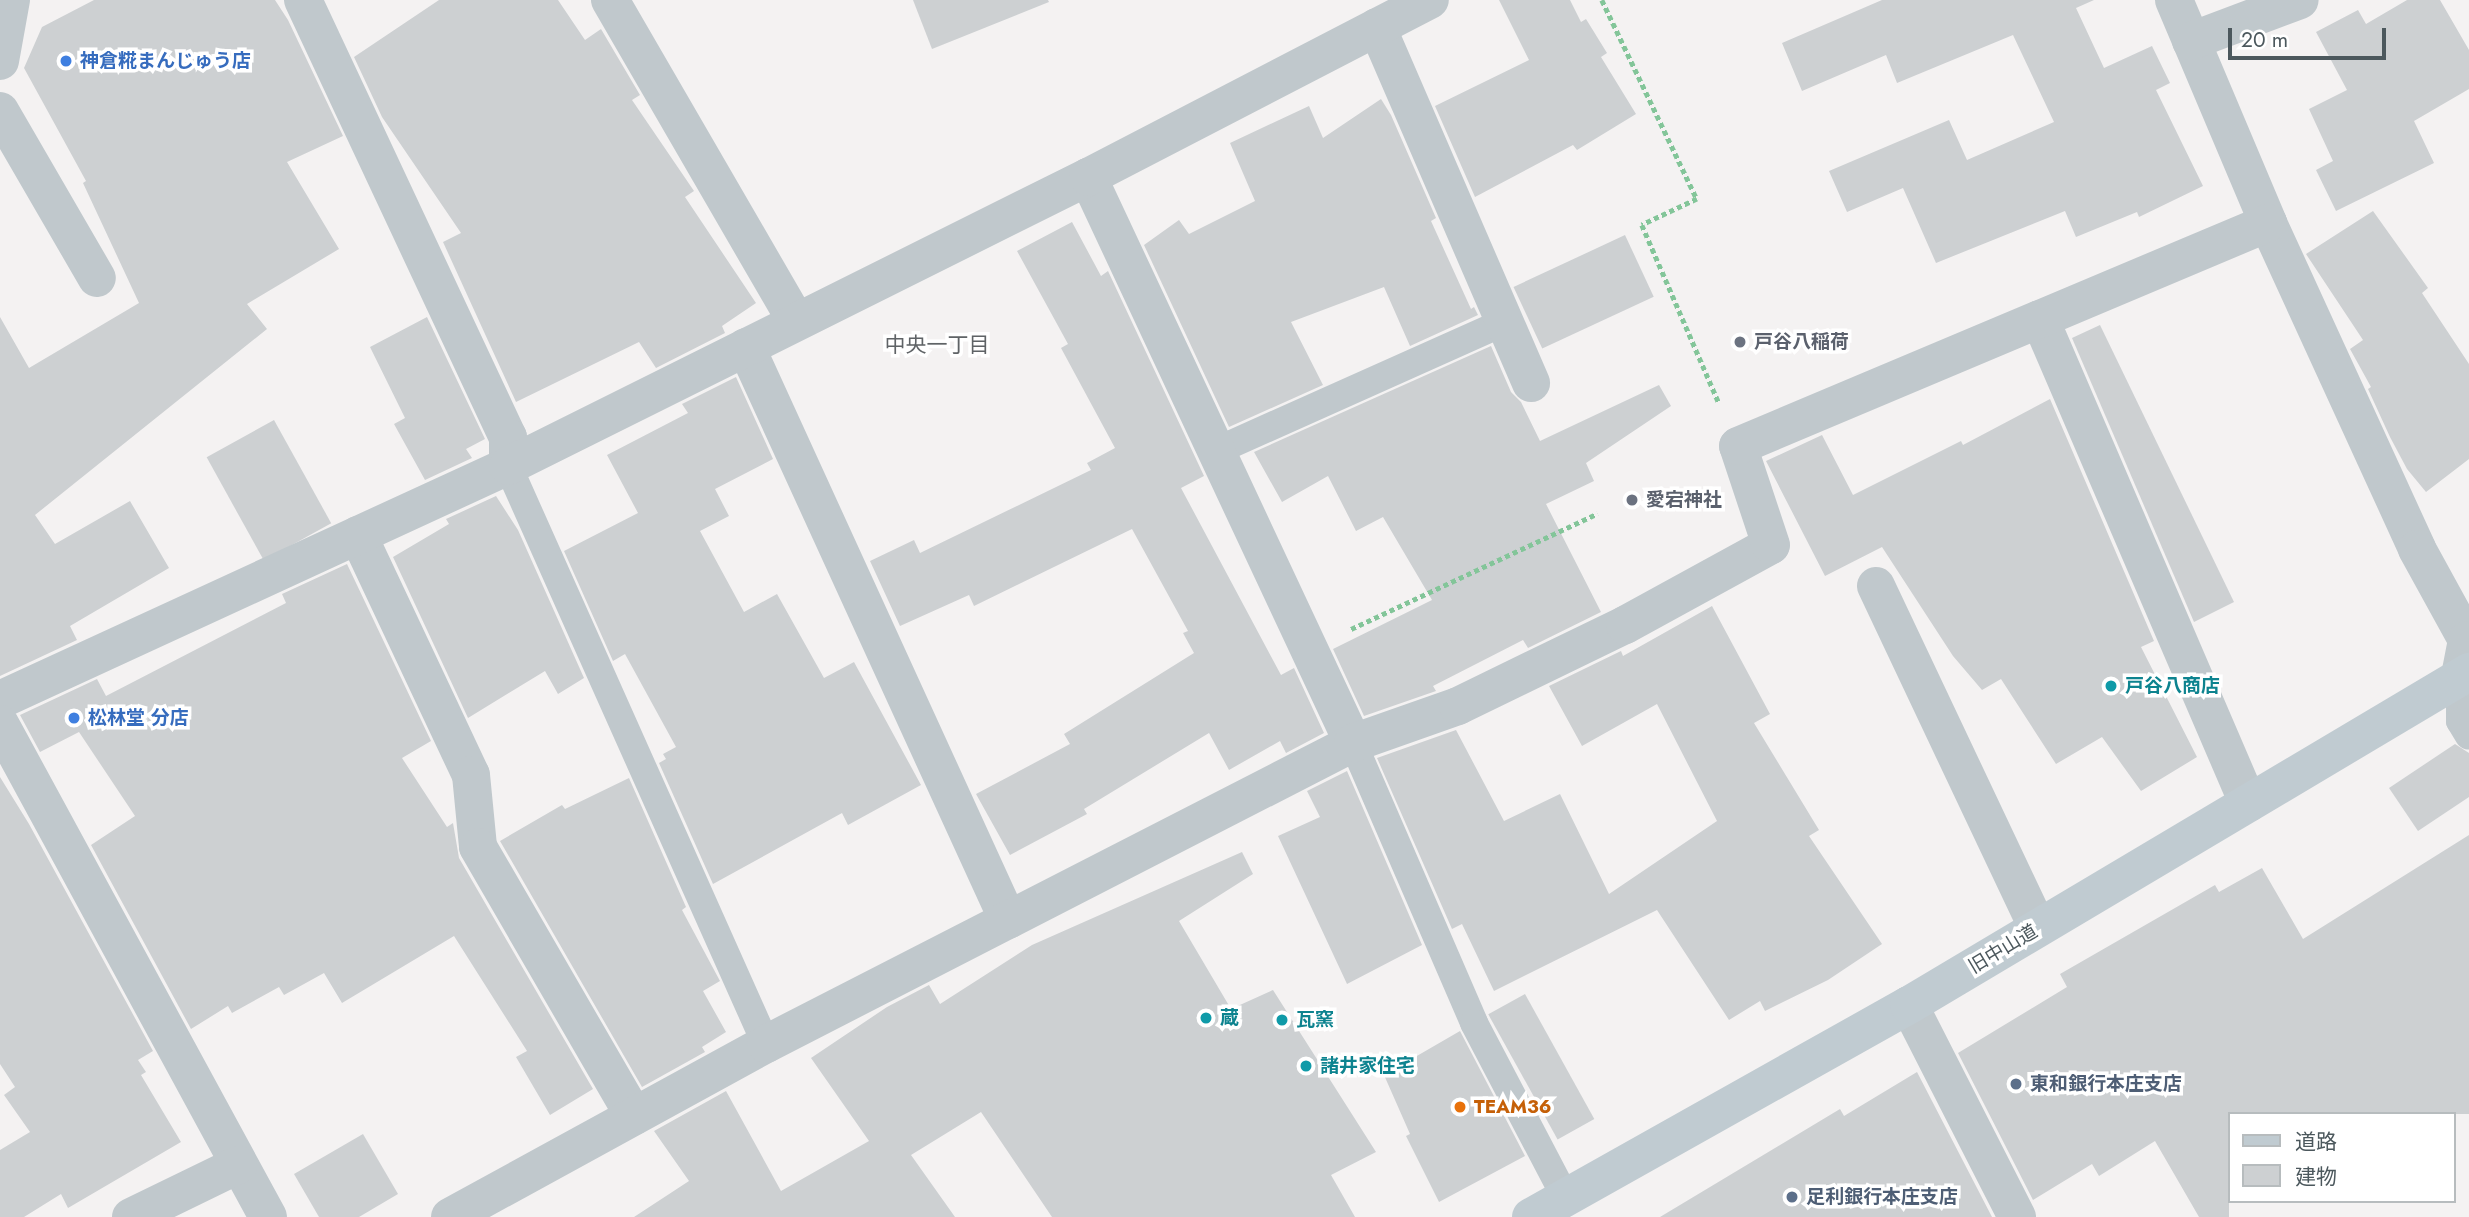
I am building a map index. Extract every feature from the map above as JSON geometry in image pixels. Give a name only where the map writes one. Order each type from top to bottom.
[{"type":"main road","name":"旧中山道","points":[[1531,1217],[1909,1005],[2465,675]]},
{"type":"street","points":[[0,61],[11,0]]},
{"type":"street","points":[[303,0],[508,438],[508,466]]},
{"type":"street","points":[[610,0],[796,321]]},
{"type":"street","points":[[0,700],[508,466],[1088,177],[1430,0]]},
{"type":"street","points":[[2174,0],[2268,223],[2417,549],[2467,640],[2465,675]]},
{"type":"street","points":[[2191,41],[2301,0]]},
{"type":"street","points":[[1377,27],[1531,383]]},
{"type":"street","points":[[0,111],[97,278]]},
{"type":"street","points":[[1088,177],[1353,743]]},
{"type":"street","points":[[450,1217],[766,1044],[1353,743],[1458,706],[1625,625],[1771,545],[1738,446],[2268,223]]},
{"type":"street","points":[[2040,319],[2248,803]]},
{"type":"street","points":[[746,347],[1007,920]]},
{"type":"street","points":[[358,535],[471,775],[478,847],[634,1116]]},
{"type":"street","points":[[1876,586],[2038,928]]},
{"type":"street","points":[[4,743],[268,1217]]},
{"type":"street","points":[[1909,1005],[2017,1217]]},
{"type":"street","points":[[131,1217],[238,1165]]},
{"type":"lane","points":[[1216,451],[1504,322]]},
{"type":"lane","points":[[508,466],[766,1044]]},
{"type":"lane","points":[[2465,675],[2460,721],[2469,736]]},
{"type":"lane","points":[[1353,743],[1474,1023],[1565,1196]]},
{"type":"path","points":[[1602,0],[1696,199],[1642,225],[1738,446]]},
{"type":"path","points":[[1309,649],[1597,514]]},
{"type":"building","points":[[94,0],[275,0],[288,20],[343,136],[287,162],[339,249],[247,304],[267,329],[35,515],[55,544],[130,501],[169,568],[70,626],[77,640],[0,676],[0,317],[29,368],[139,303],[83,183],[86,181],[24,68],[42,27]]},
{"type":"building","points":[[439,0],[558,0],[585,40],[601,29],[640,95],[632,100],[694,191],[685,197],[756,303],[722,326],[725,333],[656,368],[639,342],[516,402],[443,242],[461,233],[382,117],[354,57]]},
{"type":"building","points":[[913,0],[1048,0],[1049,2],[932,49]]},
{"type":"building","points":[[1499,0],[1570,0],[1581,22],[1586,19],[1607,53],[1601,57],[1636,114],[1577,150],[1573,145],[1475,197],[1435,106],[1529,60]]},
{"type":"building","points":[[1882,0],[2094,0],[2076,8],[2104,68],[2152,46],[2170,83],[2156,90],[2203,186],[2139,217],[2137,212],[2076,237],[2065,211],[1936,263],[1903,188],[1847,212],[1829,171],[1949,120],[1967,160],[2054,122],[2013,35],[1897,83],[1886,55],[1802,91],[1782,43]]},
{"type":"building","points":[[2407,0],[2440,0],[2469,50],[2469,89],[2414,121],[2434,163],[2336,211],[2316,170],[2333,161],[2309,109],[2347,90],[2316,32],[2358,10],[2366,24]]},
{"type":"building","points":[[1381,99],[1391,115],[1436,218],[1431,221],[1471,309],[1474,307],[1478,315],[1410,346],[1384,287],[1291,322],[1323,385],[1229,427],[1144,245],[1179,220],[1189,234],[1255,201],[1230,143],[1309,106],[1323,138]]},
{"type":"building","points":[[2373,211],[2428,288],[2422,293],[2469,364],[2469,459],[2426,492],[2407,469],[2368,389],[2371,387],[2350,349],[2363,340],[2306,254]]},
{"type":"building","points":[[1072,222],[1101,276],[1108,271],[1204,476],[1181,488],[1281,675],[1294,668],[1324,733],[1286,753],[1280,741],[1229,770],[1209,733],[1084,809],[1087,814],[1010,855],[976,794],[1070,744],[1064,734],[1194,653],[1183,633],[1188,631],[1132,529],[974,606],[969,595],[900,626],[870,561],[914,540],[920,553],[1091,470],[1087,463],[1115,448],[1061,348],[1068,344],[1017,251]]},
{"type":"building","points":[[1625,235],[1654,297],[1542,349],[1514,287]]},
{"type":"building","points":[[427,317],[485,439],[466,449],[472,458],[425,480],[394,424],[405,418],[370,347]]},
{"type":"building","points":[[2100,325],[2234,602],[2194,622],[2072,338]]},
{"type":"building","points":[[1491,346],[1511,392],[1521,402],[1540,441],[1659,385],[1671,406],[1586,463],[1594,481],[1546,504],[1601,612],[1528,648],[1523,640],[1433,686],[1436,691],[1364,716],[1333,649],[1432,600],[1383,517],[1356,531],[1328,476],[1282,502],[1254,452]]},
{"type":"building","points":[[736,377],[773,459],[715,489],[729,516],[700,531],[744,612],[777,594],[824,678],[854,662],[921,785],[848,825],[842,813],[713,884],[659,763],[666,759],[663,754],[676,747],[625,654],[613,661],[564,551],[638,513],[607,455],[688,413],[682,404]]},
{"type":"building","points":[[2050,399],[2154,641],[2141,647],[2197,757],[2141,791],[2102,737],[2056,764],[2001,679],[1982,690],[1953,656],[1882,547],[1825,576],[1766,461],[1822,435],[1853,495],[1961,441],[1963,445]]},
{"type":"building","points":[[274,420],[331,523],[264,561],[207,457]]},
{"type":"building","points":[[496,496],[518,530],[584,678],[558,694],[545,671],[468,718],[393,557],[449,524],[446,519]]},
{"type":"building","points":[[347,564],[431,741],[402,758],[447,827],[453,823],[459,858],[593,1089],[550,1115],[516,1057],[527,1051],[454,936],[342,1003],[324,973],[284,995],[279,987],[232,1013],[228,1006],[191,1029],[91,845],[135,816],[79,732],[40,752],[20,715],[97,679],[106,696],[286,603],[282,594]]},
{"type":"building","points":[[1712,606],[1770,714],[1754,723],[1819,830],[1809,836],[1882,944],[1828,980],[1765,1011],[1760,1001],[1729,1020],[1657,910],[1494,991],[1462,924],[1452,929],[1377,758],[1456,730],[1504,821],[1560,794],[1609,894],[1717,821],[1657,704],[1582,746],[1549,686],[1621,651],[1623,656]]},
{"type":"building","points":[[2455,744],[2469,753],[2469,797],[2418,831],[2389,788]]},
{"type":"building","points":[[1347,771],[1422,945],[1347,984],[1278,836],[1320,817],[1307,791]]},
{"type":"building","points":[[0,777],[29,824],[153,1051],[138,1060],[146,1072],[141,1075],[181,1142],[68,1208],[61,1194],[24,1217],[0,1217],[0,1150],[30,1132],[4,1095],[15,1087],[0,1064]]},
{"type":"building","points":[[629,778],[686,907],[682,910],[720,981],[703,991],[726,1032],[702,1047],[705,1052],[642,1087],[500,841],[562,805],[565,809]]},
{"type":"building","points":[[2469,835],[2469,1114],[2228,1112],[2229,1217],[2199,1217],[2155,1141],[2099,1176],[2092,1164],[2033,1200],[1958,1053],[2067,987],[2060,974],[2215,885],[2219,892],[2262,868],[2303,939]]},
{"type":"building","points":[[1242,852],[1253,874],[1179,921],[1231,1009],[1273,990],[1376,1152],[1331,1175],[1355,1217],[1052,1217],[981,1112],[911,1155],[955,1217],[634,1217],[689,1181],[654,1131],[726,1091],[781,1191],[869,1141],[811,1058],[887,1007],[929,985],[940,1004],[1032,945]]},
{"type":"building","points":[[1525,994],[1594,1119],[1558,1139],[1488,1014]]},
{"type":"building","points":[[1460,1031],[1525,1156],[1439,1202],[1406,1136],[1410,1134],[1384,1075]]},
{"type":"building","points":[[1917,1072],[1992,1217],[1660,1217],[1840,1109],[1844,1116]]},
{"type":"building","points":[[363,1134],[398,1194],[359,1217],[319,1217],[294,1174]]},
{"type":"place","name":"神倉糀まんじゅう店","points":[[66,61]]},
{"type":"place","name":"戸谷八稲荷","points":[[1740,342]]},
{"type":"place","name":"愛宕神社","points":[[1632,500]]},
{"type":"place","name":"戸谷八商店","points":[[2111,686]]},
{"type":"place","name":"松林堂 分店","points":[[74,718]]},
{"type":"place","name":"蔵","points":[[1206,1018]]},
{"type":"place","name":"瓦窯","points":[[1282,1020]]},
{"type":"place","name":"諸井家住宅","points":[[1306,1066]]},
{"type":"place","name":"東和銀行本庄支店","points":[[2016,1084]]},
{"type":"place","name":"TEAM36","points":[[1460,1107]]},
{"type":"place","name":"足利銀行本庄支店","points":[[1792,1197]]},
{"type":"district","name":"中央一丁目","points":[[937,345]]}]
